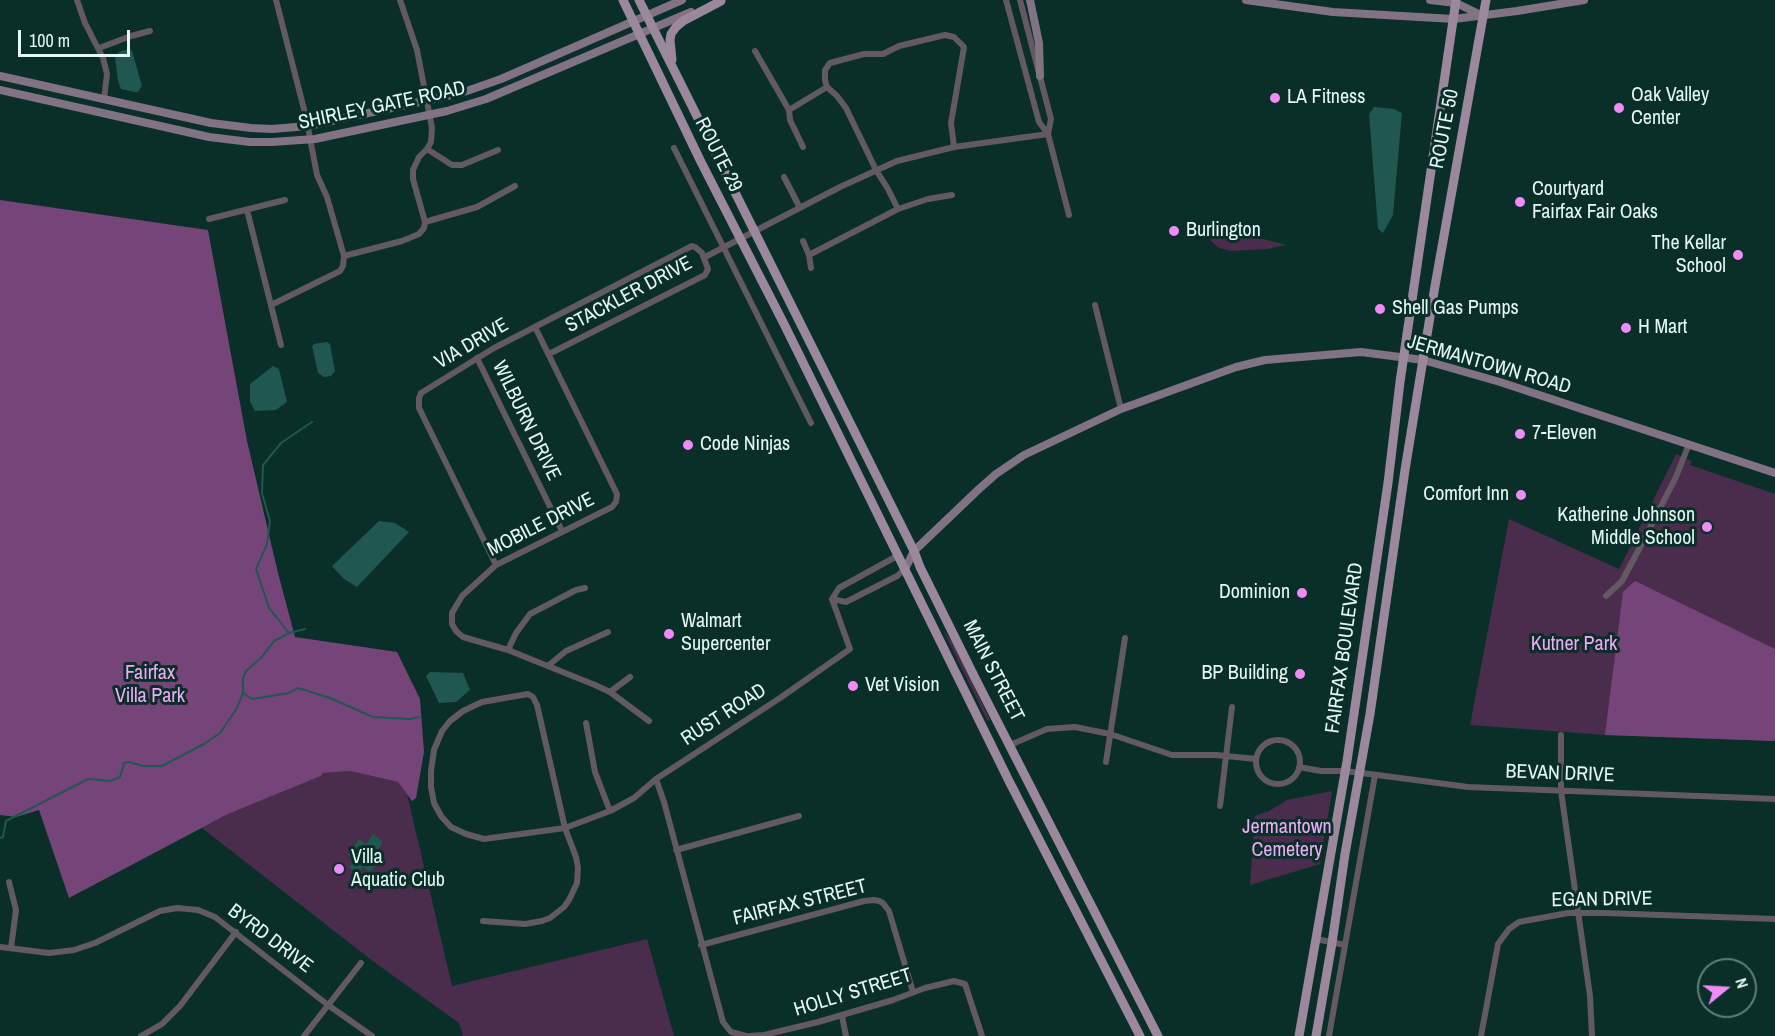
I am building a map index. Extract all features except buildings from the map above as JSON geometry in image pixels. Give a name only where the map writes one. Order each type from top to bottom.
[{"type":"main road","name":"ROUTE 29","points":[[623,0],[701,162],[784,324]]},
{"type":"main road","name":"ROUTE 29","points":[[639,0],[798,321]]},
{"type":"main road","name":"SHIRLEY GATE ROAD","points":[[0,76],[229,126],[272,129],[308,126],[461,93],[501,79],[682,0]]},
{"type":"main road","name":"SHIRLEY GATE ROAD","points":[[0,90],[209,137],[250,142],[311,140],[430,115],[486,99],[722,0]]},
{"type":"main road","points":[[684,90],[669,47],[671,34],[683,21],[722,0]]},
{"type":"main road","points":[[1030,0],[1039,43],[1040,76]]},
{"type":"main road","points":[[1246,0],[1333,12],[1454,19],[1584,0]]},
{"type":"main road","points":[[1430,0],[1456,2],[1484,16]]},
{"type":"main road","name":"ROUTE 50","points":[[1439,264],[1486,0]]},
{"type":"main road","name":"ROUTE 50","points":[[1417,263],[1456,2]]},
{"type":"main road","name":"FAIRFAX BOULEVARD","points":[[1299,1036],[1345,771],[1417,263]]},
{"type":"main road","name":"FAIRFAX BOULEVARD","points":[[1316,1036],[1360,773],[1405,470],[1439,264]]},
{"type":"main road","name":"MAIN STREET","points":[[798,321],[915,551],[919,564],[955,637],[1158,1036]]},
{"type":"main road","name":"MAIN STREET","points":[[784,324],[1012,788],[1140,1036]]},
{"type":"main road","name":"JERMANTOWN ROAD","points":[[905,569],[915,551],[979,489],[1009,465],[1036,449],[1121,410],[1236,367],[1265,360],[1360,352],[1423,360],[1500,382],[1775,473]]},
{"type":"main road","points":[[1390,465],[1405,470]]},
{"type":"main road","points":[[899,555],[915,551]]},
{"type":"main road","points":[[1373,580],[1389,586]]},
{"type":"street","points":[[77,0],[85,23],[99,48],[106,74],[104,99]]},
{"type":"street","points":[[271,305],[340,271],[344,256],[327,197],[317,175],[308,126],[276,0]]},
{"type":"street","points":[[344,256],[402,242],[419,234],[424,228],[425,222],[413,179],[413,170],[432,137],[430,115],[417,50],[400,0]]},
{"type":"street","points":[[1006,0],[1039,122],[1048,134],[1069,215]]},
{"type":"street","points":[[1020,0],[1051,119],[1048,134]]},
{"type":"street","points":[[99,48],[150,31]]},
{"type":"street","points":[[898,209],[846,108],[827,87],[825,70],[830,63],[864,54],[883,54],[899,46],[945,35],[954,37],[964,47],[951,123],[954,147]]},
{"type":"street","points":[[755,51],[789,110],[790,120],[803,147]]},
{"type":"street","points":[[789,110],[827,87]]},
{"type":"street","name":"STACKLER DRIVE","points":[[549,354],[705,275],[708,269],[705,257],[876,170],[916,155],[954,147],[1048,134]]},
{"type":"street","points":[[674,148],[811,423]]},
{"type":"street","points":[[427,149],[452,165],[462,165],[498,150]]},
{"type":"street","points":[[784,177],[800,208]]},
{"type":"street","points":[[425,222],[477,207],[515,186]]},
{"type":"street","points":[[809,255],[898,209],[928,199],[952,195]]},
{"type":"street","points":[[209,219],[285,200]]},
{"type":"street","points":[[247,210],[281,345]]},
{"type":"street","points":[[803,241],[812,268]]},
{"type":"street","name":"VIA DRIVE","points":[[496,565],[418,403],[419,398],[424,391],[477,358],[692,246],[705,257]]},
{"type":"street","points":[[1095,305],[1121,410]]},
{"type":"street","name":"MOBILE DRIVE","points":[[535,327],[617,494],[617,499],[612,507],[496,565],[462,596],[452,613],[452,619],[456,631],[464,637],[549,665],[610,692],[649,721]]},
{"type":"street","name":"WILBURN DRIVE","points":[[477,358],[562,531]]},
{"type":"street","points":[[1606,596],[1622,581],[1676,477],[1689,444]]},
{"type":"street","points":[[899,555],[839,588],[832,599],[846,602],[897,576],[905,569]]},
{"type":"street","points":[[508,650],[516,633],[530,614],[576,590],[585,588]]},
{"type":"street","name":"RUST ROAD","points":[[565,828],[609,811],[634,798],[656,779],[850,649],[832,599]]},
{"type":"street","points":[[549,665],[566,651],[608,632]]},
{"type":"street","points":[[1106,762],[1125,638]]},
{"type":"street","points":[[610,692],[630,677]]},
{"type":"street","points":[[483,921],[534,923],[550,918],[564,907],[573,893],[577,883],[578,868],[565,828],[537,705],[533,697],[528,694],[482,702],[450,721],[442,731],[434,750],[431,787],[434,803],[441,816],[451,827],[484,839],[565,828]]},
{"type":"street","points":[[1220,806],[1232,707]]},
{"type":"street","points":[[586,723],[596,772],[609,811]]},
{"type":"street","points":[[1010,746],[1047,729],[1075,727],[1110,735],[1172,755],[1256,759]]},
{"type":"street","points":[[1561,735],[1561,791],[1590,996],[1593,1036]]},
{"type":"street","points":[[1282,741],[1294,747],[1300,760],[1297,774],[1292,780],[1277,784],[1270,783],[1259,773],[1256,759],[1258,752],[1268,742],[1282,741]]},
{"type":"street","name":"BEVAN DRIVE","points":[[1299,767],[1468,787],[1775,799]]},
{"type":"street","points":[[1329,1036],[1375,775]]},
{"type":"street","points":[[656,779],[723,1022],[737,1035]]},
{"type":"street","points":[[676,850],[799,816]]},
{"type":"street","points":[[1345,854],[1360,856]]},
{"type":"street","points":[[9,882],[16,910],[11,948]]},
{"type":"street","name":"FAIRFAX STREET","points":[[701,945],[864,902],[879,901],[888,911],[913,992]]},
{"type":"street","name":"BYRD DRIVE","points":[[0,946],[49,953],[74,950],[94,943],[153,914],[177,908],[206,912],[236,932],[328,1005],[372,1036]]},
{"type":"street","name":"EGAN DRIVE","points":[[1481,1036],[1495,953],[1503,936],[1519,922],[1568,913],[1775,919]]},
{"type":"street","points":[[141,1036],[162,1024],[180,1006],[236,932]]},
{"type":"street","points":[[1316,939],[1345,945]]},
{"type":"street","points":[[304,1036],[361,963]]},
{"type":"street","name":"HOLLY STREET","points":[[737,1035],[764,1035],[842,1016],[954,981],[965,984],[982,1036]]},
{"type":"street","points":[[842,1016],[846,1036]]},
{"type":"green space","name":"Fairfax Villa Park","points":[[0,200],[208,230],[247,441],[295,637],[397,652],[420,699],[424,752],[416,798],[412,801],[398,782],[350,771],[323,773],[321,776],[228,814],[69,898],[39,810],[16,817],[0,815]]},
{"type":"green space","points":[[1202,223],[1286,245],[1267,249],[1231,251],[1219,248],[1205,232]]},
{"type":"green space","name":"Kutner Park","points":[[1676,454],[1691,461],[1690,465],[1775,494],[1775,741],[1605,735],[1470,725],[1509,519],[1619,569]]},
{"type":"green space","points":[[1635,581],[1775,649],[1775,741],[1605,735],[1623,592]]},
{"type":"green space","points":[[943,630],[954,644],[990,720],[986,718]]},
{"type":"green space","name":"Villa Aquatic Club","points":[[350,771],[398,782],[407,794],[452,986],[647,939],[674,1036],[463,1036],[459,1023],[374,962],[202,828],[228,814],[321,776],[323,773]]},
{"type":"green space","name":"Jermantown Cemetery","points":[[1332,791],[1320,864],[1250,885],[1255,816],[1287,800]]},
{"type":"shaded area","points":[[128,49],[132,51],[142,86],[138,92],[121,89],[118,81],[115,57],[119,52]]},
{"type":"shaded area","points":[[1374,107],[1394,109],[1402,113],[1393,215],[1383,233],[1378,229],[1369,114]]},
{"type":"shaded area","points":[[327,342],[330,344],[335,371],[331,376],[324,377],[318,373],[312,346]]},
{"type":"shaded area","points":[[273,366],[279,369],[287,402],[276,410],[255,411],[250,402],[250,384]]},
{"type":"shaded area","points":[[379,521],[395,523],[409,532],[357,587],[344,579],[332,566]]},
{"type":"shaded area","points":[[430,672],[463,673],[470,690],[456,702],[439,703],[426,676]]},
{"type":"shaded area","points":[[373,834],[383,842],[376,852],[382,856],[370,872],[363,867],[358,874],[349,867],[354,860],[348,855],[359,839],[366,844]]},
{"type":"waterway","points":[[0,838],[3,837],[6,821],[88,779],[110,781],[120,777],[124,763],[129,762],[143,766],[162,766],[220,733],[237,708],[243,693],[243,678],[246,671],[261,658],[274,641],[289,633],[269,608],[256,569],[267,544],[270,521],[262,493],[263,465],[281,443],[312,422]]},
{"type":"waterway","points":[[289,633],[305,629]]},
{"type":"waterway","points":[[243,693],[252,699],[289,693],[298,688],[330,698],[373,717],[410,719],[419,717]]},
{"type":"place","name":"LA Fitness","points":[[1275,98]]},
{"type":"place","name":"Oak Valley Center","points":[[1619,108]]},
{"type":"place","name":"Courtyard Fairfax Fair Oaks","points":[[1520,202]]},
{"type":"place","name":"Burlington","points":[[1174,231]]},
{"type":"place","name":"The Kellar School","points":[[1738,255]]},
{"type":"place","name":"Shell Gas Pumps","points":[[1380,309]]},
{"type":"place","name":"H Mart","points":[[1626,328]]},
{"type":"place","name":"7-Eleven","points":[[1520,434]]},
{"type":"place","name":"Code Ninjas","points":[[688,445]]},
{"type":"place","name":"Comfort Inn","points":[[1521,495]]},
{"type":"place","name":"Katherine Johnson Middle School","points":[[1707,527]]},
{"type":"place","name":"Dominion","points":[[1302,593]]},
{"type":"place","name":"Walmart Supercenter","points":[[669,634]]},
{"type":"place","name":"BP Building","points":[[1300,674]]},
{"type":"place","name":"Vet Vision","points":[[853,686]]},
{"type":"place","name":"Villa Aquatic Club","points":[[339,869]]}]
